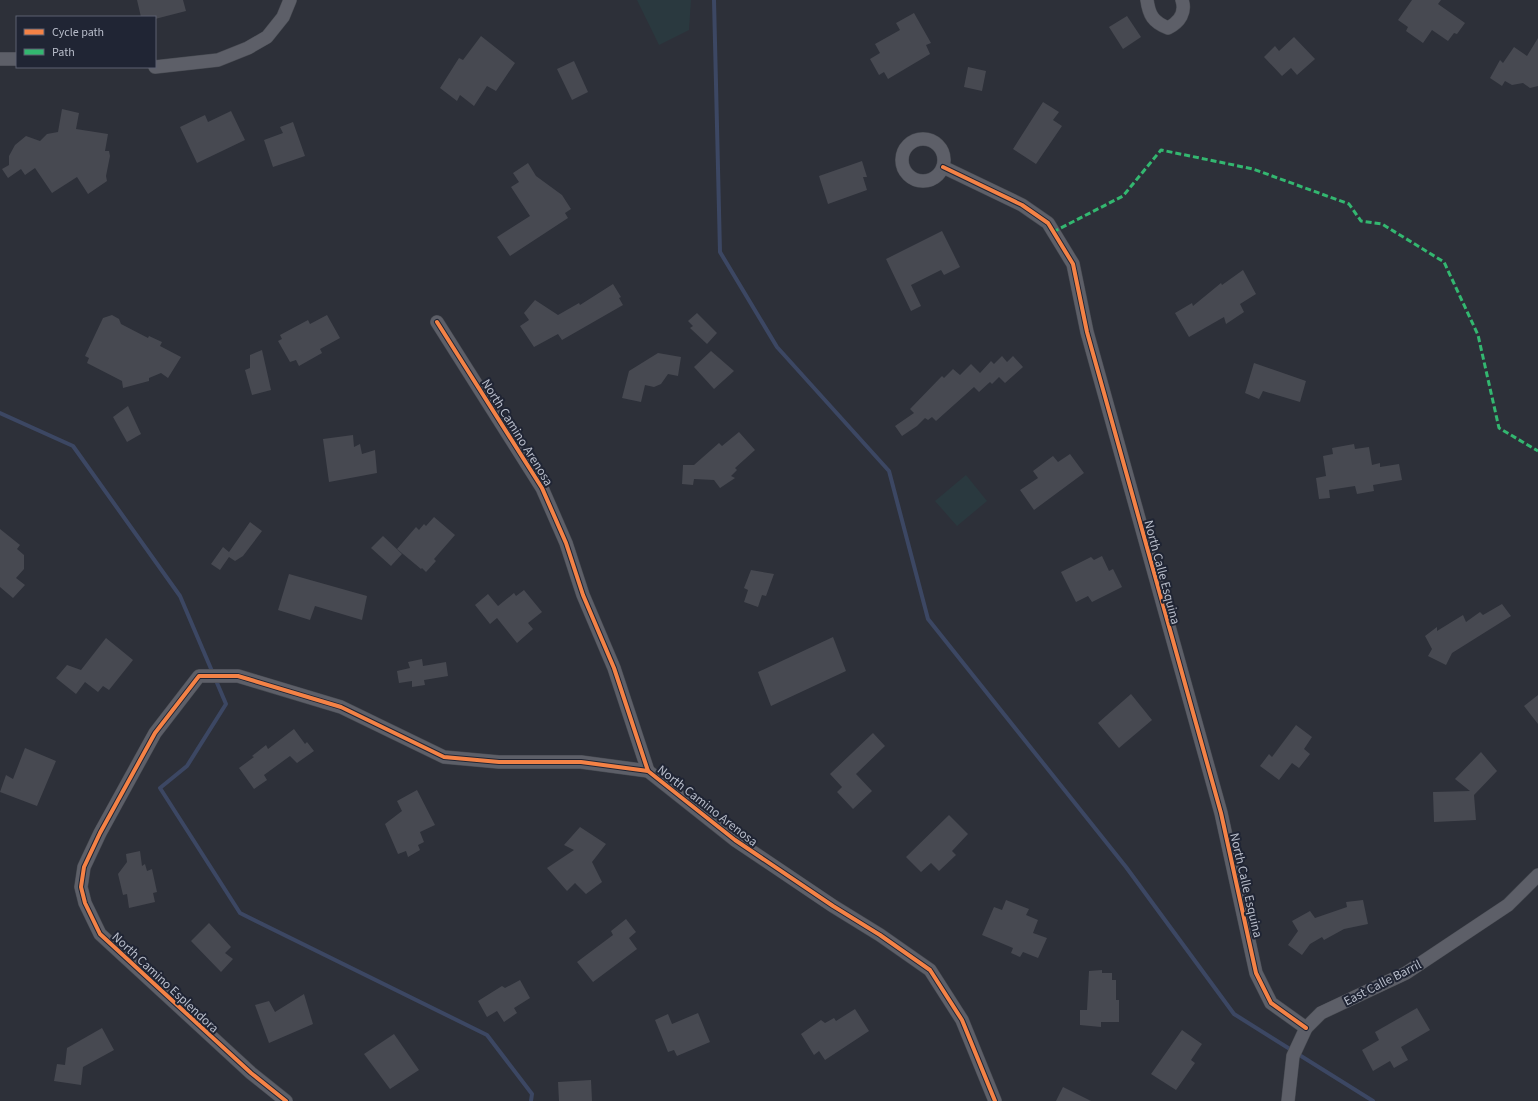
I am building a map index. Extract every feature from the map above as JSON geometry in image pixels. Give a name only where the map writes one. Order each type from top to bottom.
[{"type":"street","points":[[156,67],[218,60],[248,48],[267,37],[283,17],[290,0]]},
{"type":"street","points":[[1147,0],[1149,13],[1162,25],[1168,28],[1174,25],[1182,15],[1184,7],[1182,0]]},
{"type":"street","points":[[0,59],[16,59]]},
{"type":"street","name":"North Calle Esquina","points":[[943,166],[1022,205],[1048,223],[1073,264],[1087,332],[1220,813],[1256,973],[1271,1003],[1306,1028]]},
{"type":"street","name":"North Camino Arenosa","points":[[437,322],[542,488],[566,543],[583,595],[614,668],[648,771],[735,840],[832,906],[880,935],[930,970],[962,1020],[994,1101]]},
{"type":"street","name":"North Camino Esplendora","points":[[286,1101],[251,1073],[100,934],[85,904],[81,887],[84,867],[100,834],[155,733],[199,676],[238,676],[341,707],[444,757],[499,762],[580,762],[648,771]]},
{"type":"street","name":"East Calle Barril","points":[[1288,1101],[1293,1056],[1306,1028],[1321,1013],[1406,973],[1508,905],[1538,875]]},
{"type":"shaded area","points":[[637,0],[691,0],[689,30],[659,45]]},
{"type":"shaded area","points":[[966,475],[987,501],[957,526],[935,501]]},
{"type":"building","points":[[137,0],[183,0],[186,11],[156,19],[156,16],[141,16]]},
{"type":"building","points":[[1412,0],[1441,0],[1438,4],[1465,23],[1457,34],[1454,33],[1448,41],[1432,30],[1423,43],[1406,31],[1408,27],[1398,20]]},
{"type":"building","points":[[914,13],[931,43],[926,45],[930,54],[888,79],[884,72],[879,75],[870,59],[880,53],[875,44],[900,30],[896,23]]},
{"type":"building","points":[[1127,16],[1141,37],[1123,49],[1109,27]]},
{"type":"building","points":[[481,36],[515,63],[496,91],[487,86],[474,106],[460,95],[457,101],[440,88],[459,58],[463,60]]},
{"type":"building","points":[[1294,37],[1315,59],[1297,75],[1291,68],[1282,76],[1264,57],[1275,46],[1279,51]]},
{"type":"building","points":[[1538,38],[1538,86],[1530,88],[1523,83],[1512,85],[1505,81],[1502,86],[1490,78],[1500,60],[1503,63],[1514,47],[1527,56]]},
{"type":"building","points":[[574,61],[588,92],[572,100],[557,69]]},
{"type":"building","points":[[968,67],[986,71],[982,91],[964,87]]},
{"type":"building","points":[[1043,102],[1059,112],[1053,120],[1062,126],[1036,164],[1013,149]]},
{"type":"building","points":[[62,109],[79,113],[76,129],[108,134],[105,151],[109,151],[110,156],[106,176],[107,181],[88,194],[77,177],[52,193],[35,168],[25,175],[21,169],[8,178],[2,169],[9,165],[9,156],[15,145],[26,136],[40,141],[47,134],[58,132]]},
{"type":"building","points":[[231,111],[245,140],[197,163],[180,127],[205,115],[208,122]]},
{"type":"building","points":[[293,122],[305,156],[273,167],[264,140],[283,133],[280,127]]},
{"type":"building","points":[[862,161],[867,177],[863,177],[867,190],[828,204],[819,176]]},
{"type":"building","points":[[528,163],[536,176],[562,195],[571,209],[565,213],[568,218],[510,256],[497,237],[530,216],[511,187],[519,182],[513,173]]},
{"type":"building","points":[[942,231],[960,267],[944,275],[941,270],[911,285],[921,306],[911,311],[886,259]]},
{"type":"building","points":[[1243,270],[1256,294],[1240,304],[1244,312],[1226,324],[1224,317],[1189,337],[1175,313],[1192,303],[1193,306],[1221,283],[1222,285]]},
{"type":"building","points":[[613,284],[621,297],[619,298],[623,305],[562,340],[558,334],[534,347],[520,326],[529,320],[524,313],[535,300],[558,315],[579,303],[580,305]]},
{"type":"building","points":[[697,313],[717,333],[707,344],[690,328],[693,326],[688,321]]},
{"type":"building","points":[[112,315],[119,319],[121,324],[148,338],[149,336],[162,342],[160,346],[181,357],[168,378],[161,373],[149,378],[149,381],[123,388],[122,381],[87,363],[89,358],[85,356],[103,318]]},
{"type":"building","points":[[327,315],[340,338],[320,349],[322,353],[299,366],[296,360],[290,362],[278,341],[282,339],[280,335],[308,320],[310,324]]},
{"type":"building","points":[[262,350],[271,390],[252,395],[245,370],[250,368],[250,355]]},
{"type":"building","points":[[711,351],[734,371],[714,389],[694,367]]},
{"type":"building","points":[[658,353],[681,357],[678,376],[668,374],[661,384],[654,387],[645,385],[641,402],[622,398],[629,371]]},
{"type":"building","points":[[1002,356],[1007,362],[1013,356],[1023,367],[1005,383],[999,377],[992,384],[990,382],[979,392],[974,387],[936,421],[932,417],[928,420],[925,418],[917,426],[902,436],[895,426],[914,413],[910,409],[942,376],[944,378],[953,369],[960,375],[971,364],[980,373],[991,361],[994,364]]},
{"type":"building","points":[[1254,363],[1306,381],[1300,402],[1263,391],[1259,399],[1245,393]]},
{"type":"building","points":[[128,406],[141,434],[127,442],[113,417]]},
{"type":"building","points":[[739,432],[755,450],[735,468],[737,470],[731,476],[735,478],[720,488],[714,480],[694,479],[693,485],[682,484],[683,465],[694,465],[719,443],[722,446]]},
{"type":"building","points":[[353,435],[354,447],[360,444],[362,454],[375,450],[377,473],[329,482],[323,439]]},
{"type":"building","points":[[1354,444],[1355,449],[1369,447],[1372,465],[1380,463],[1380,467],[1399,464],[1402,480],[1373,485],[1374,491],[1357,494],[1355,486],[1329,490],[1330,498],[1319,499],[1316,478],[1326,476],[1323,456],[1333,454],[1332,448]]},
{"type":"building","points":[[1070,454],[1084,473],[1034,510],[1020,490],[1038,478],[1033,471],[1053,456],[1058,462]]},
{"type":"building","points":[[434,517],[455,535],[434,559],[436,561],[426,572],[397,549],[416,527],[419,530],[424,524],[426,526]]},
{"type":"building","points":[[250,522],[262,531],[243,556],[235,561],[229,557],[220,570],[211,564],[223,547],[229,552]]},
{"type":"building","points":[[0,529],[20,545],[17,549],[24,555],[24,569],[16,578],[25,585],[13,598],[0,587]]},
{"type":"building","points":[[383,536],[402,554],[391,566],[371,548]]},
{"type":"building","points":[[1102,556],[1109,571],[1113,569],[1122,587],[1092,602],[1088,596],[1076,602],[1061,572],[1091,557],[1094,560]]},
{"type":"building","points":[[751,570],[774,574],[766,596],[762,595],[758,607],[744,602],[748,590],[744,588]]},
{"type":"building","points":[[289,574],[367,596],[362,620],[315,606],[310,620],[278,610]]},
{"type":"building","points":[[524,590],[542,612],[528,623],[533,629],[517,643],[497,618],[490,624],[475,605],[488,594],[498,606],[514,593],[516,596]]},
{"type":"building","points":[[1502,604],[1511,616],[1452,653],[1446,665],[1428,656],[1432,649],[1425,636],[1437,627],[1437,631],[1463,615],[1466,622],[1480,612],[1483,615]]},
{"type":"building","points":[[833,637],[846,671],[771,706],[758,672]]},
{"type":"building","points":[[106,638],[133,660],[109,690],[103,686],[98,692],[85,682],[76,694],[56,678],[67,665],[81,670]]},
{"type":"building","points":[[422,659],[423,666],[446,662],[448,676],[424,680],[425,685],[412,687],[412,681],[399,683],[397,671],[410,668],[408,662]]},
{"type":"building","points":[[1131,694],[1152,720],[1119,748],[1098,723]]},
{"type":"building","points":[[1538,695],[1538,724],[1524,706]]},
{"type":"building","points":[[1296,725],[1312,737],[1304,749],[1310,754],[1299,768],[1292,763],[1279,780],[1260,766],[1269,754],[1272,757]]},
{"type":"building","points":[[294,729],[305,744],[307,742],[314,751],[297,763],[290,756],[264,775],[267,780],[254,789],[239,768],[254,757],[252,756],[266,745],[268,749]]},
{"type":"building","points":[[873,733],[885,746],[856,774],[872,791],[853,809],[837,792],[842,787],[830,774]]},
{"type":"building","points":[[25,748],[56,761],[37,806],[0,792],[6,775],[13,779]]},
{"type":"building","points":[[1481,752],[1497,771],[1474,795],[1476,820],[1434,822],[1433,792],[1470,791],[1455,779]]},
{"type":"building","points":[[417,790],[435,825],[420,832],[424,842],[418,845],[420,850],[408,857],[406,851],[398,854],[385,824],[402,811],[397,801]]},
{"type":"building","points":[[949,815],[968,834],[952,851],[956,855],[939,871],[931,863],[921,872],[906,857]]},
{"type":"building","points":[[580,827],[606,844],[592,862],[602,882],[586,894],[575,883],[567,891],[547,868],[574,850],[564,845]]},
{"type":"building","points":[[140,851],[142,866],[145,864],[147,871],[152,869],[157,892],[153,893],[155,902],[129,908],[127,894],[123,895],[118,874],[127,862],[126,854]]},
{"type":"building","points":[[1006,900],[1029,909],[1026,915],[1038,920],[1033,933],[1047,938],[1038,958],[1023,952],[1020,957],[1011,953],[1013,948],[982,935],[994,907],[1002,910]]},
{"type":"building","points":[[1363,900],[1368,924],[1344,929],[1324,940],[1322,937],[1310,944],[1302,955],[1288,945],[1298,931],[1292,921],[1310,911],[1315,918],[1347,907],[1346,902]]},
{"type":"building","points":[[626,919],[636,932],[629,938],[637,949],[593,982],[577,962],[613,935],[611,931]]},
{"type":"building","points":[[209,923],[231,947],[225,953],[233,959],[221,972],[191,941]]},
{"type":"building","points":[[1102,970],[1102,973],[1112,973],[1112,980],[1116,980],[1116,1000],[1119,1000],[1119,1022],[1101,1022],[1101,1027],[1080,1025],[1080,1010],[1087,1010],[1089,971]]},
{"type":"building","points":[[520,980],[530,998],[514,1008],[517,1013],[504,1022],[497,1011],[487,1017],[478,1001],[502,986],[505,988]]},
{"type":"building","points":[[304,994],[313,1024],[269,1043],[255,1005],[269,1001],[275,1012]]},
{"type":"building","points":[[1417,1008],[1430,1030],[1401,1047],[1408,1060],[1394,1068],[1390,1061],[1373,1071],[1362,1050],[1379,1040],[1375,1032]]},
{"type":"building","points":[[855,1009],[869,1031],[825,1060],[819,1051],[814,1055],[801,1034],[821,1020],[825,1023],[834,1018],[836,1021]]},
{"type":"building","points":[[698,1013],[710,1042],[677,1056],[674,1050],[668,1052],[655,1020],[668,1014],[672,1024]]},
{"type":"building","points":[[102,1028],[114,1050],[83,1067],[81,1085],[54,1081],[57,1064],[65,1065],[67,1048]]},
{"type":"building","points":[[1182,1030],[1202,1044],[1191,1060],[1195,1063],[1176,1090],[1151,1074]]},
{"type":"building","points":[[394,1034],[419,1070],[390,1089],[364,1054]]},
{"type":"building","points":[[591,1080],[592,1101],[559,1101],[558,1082]]},
{"type":"building","points":[[1063,1087],[1091,1101],[1056,1101]]},
{"type":"waterway","points":[[714,0],[720,252],[777,347],[889,471],[928,619],[1126,867],[1234,1014],[1373,1101]]},
{"type":"waterway","points":[[0,413],[73,446],[180,596],[226,704],[187,766],[160,788],[240,913],[487,1035],[532,1094],[531,1101]]},
{"type":"marked path","points":[[1053,232],[1123,196],[1161,150],[1253,169],[1349,204],[1361,221],[1382,224],[1444,262],[1478,335],[1499,428],[1538,451]]},
{"type":"cycle path","points":[[943,167],[1022,205],[1048,223],[1073,264],[1087,332],[1221,813],[1256,973],[1271,1003],[1306,1028]]},
{"type":"cycle path","points":[[437,322],[542,488],[566,543],[583,595],[614,668],[648,771],[735,840],[833,906],[880,935],[930,970],[962,1020],[995,1101]]},
{"type":"cycle path","points":[[286,1101],[251,1073],[100,934],[85,903],[81,887],[84,867],[100,833],[155,733],[199,676],[238,676],[341,707],[444,757],[499,762],[581,762],[648,771]]}]
